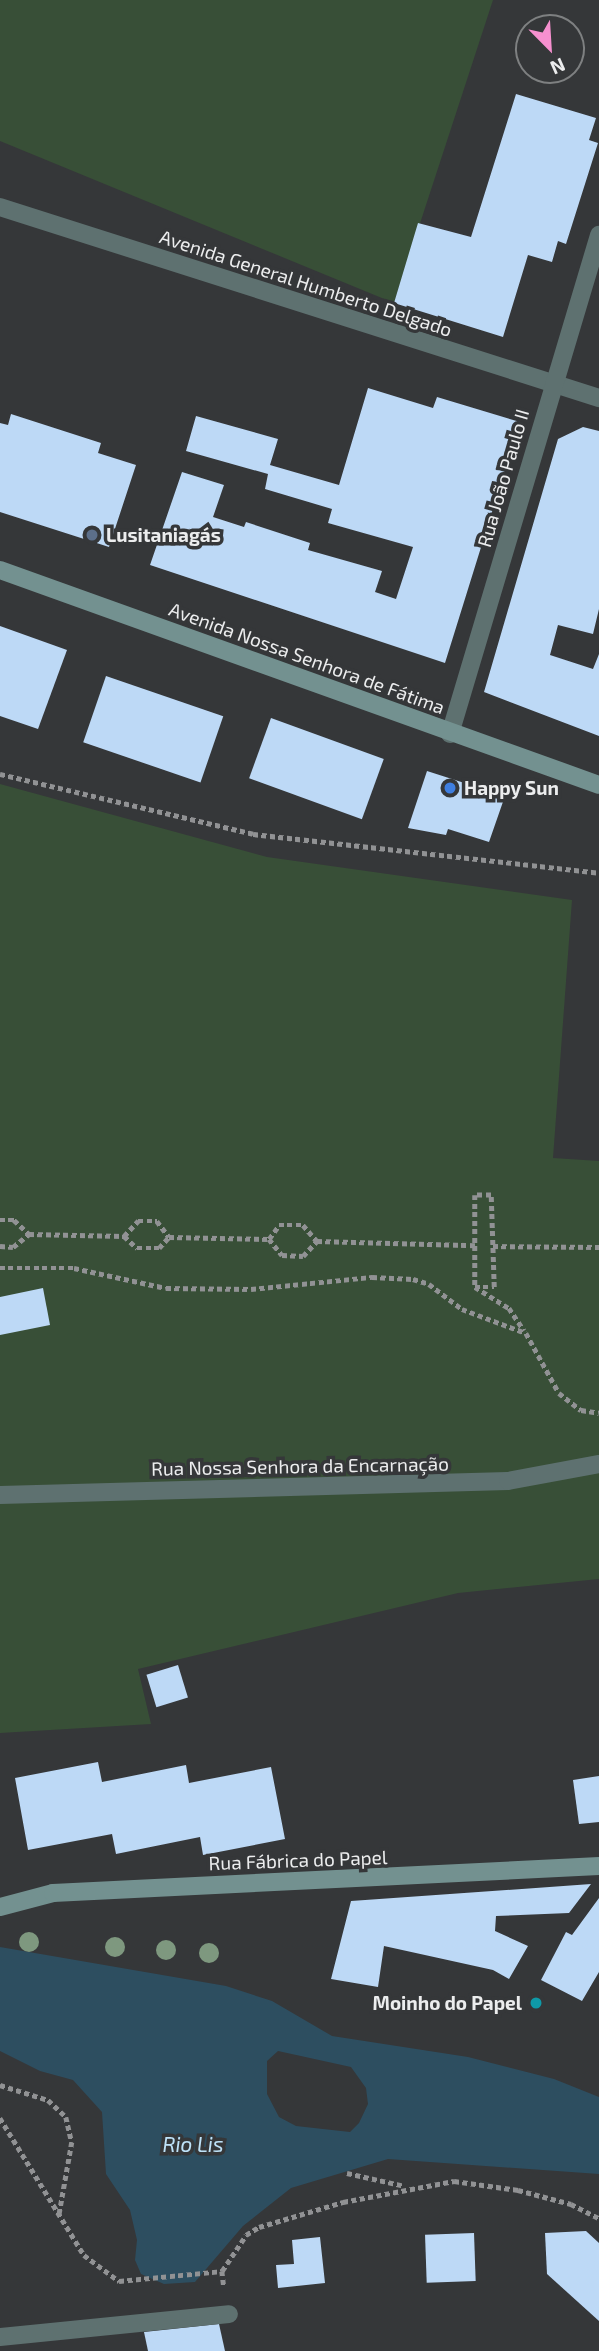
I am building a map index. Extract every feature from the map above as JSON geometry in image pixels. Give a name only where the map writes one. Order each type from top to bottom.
[{"type":"main road","name":"Avenida Nossa Senhora de Fátima","points":[[0,570],[450,734],[599,785]]},
{"type":"main road","name":"Rua Fábrica do Papel","points":[[0,1907],[53,1893],[599,1866]]},
{"type":"street","name":"Avenida General Humberto Delgado","points":[[0,207],[599,398]]},
{"type":"street","name":"Rua João Paulo II","points":[[450,734],[552,385],[599,235]]},
{"type":"street","name":"Rua Nossa Senhora da Encarnação","points":[[0,1495],[508,1481],[599,1464]]},
{"type":"street","points":[[0,2337],[229,2314]]},
{"type":"path","points":[[0,774],[253,834],[599,873]]},
{"type":"path","points":[[475,1195],[492,1195],[494,1287],[475,1287],[475,1195]]},
{"type":"path","points":[[0,1220],[14,1220],[29,1234]]},
{"type":"path","points":[[124,1237],[138,1221],[157,1221],[169,1237]]},
{"type":"path","points":[[269,1239],[279,1225],[303,1225],[317,1241],[475,1245]]},
{"type":"path","points":[[0,1246],[13,1247],[29,1234],[124,1237],[137,1248],[159,1248],[169,1237],[269,1239],[282,1255],[303,1256],[317,1241]]},
{"type":"path","points":[[493,1246],[599,1247]]},
{"type":"path","points":[[0,1268],[74,1268],[166,1288],[251,1289],[393,1276],[429,1284],[463,1310],[526,1333]]},
{"type":"path","points":[[475,1287],[509,1308],[565,1398],[582,1410],[599,1413]]},
{"type":"path","points":[[0,2085],[48,2100],[66,2117],[72,2142],[59,2216]]},
{"type":"path","points":[[0,2118],[84,2255],[120,2281],[222,2271],[231,2264],[246,2235],[259,2227],[409,2187],[454,2181],[488,2184],[570,2204],[599,2218]]},
{"type":"path","points":[[348,2173],[409,2187]]},
{"type":"green space","points":[[0,0],[493,0],[394,303],[0,141]]},
{"type":"green space","points":[[0,784],[267,857],[572,900],[553,1158],[599,1161],[599,1579],[458,1593],[138,1669],[151,1724],[0,1733]]},
{"type":"water","name":"Rio Lis","points":[[0,1947],[226,1986],[272,2001],[332,2036],[468,2057],[554,2079],[599,2097],[599,2174],[388,2159],[291,2188],[243,2226],[195,2282],[164,2284],[141,2274],[135,2260],[137,2240],[130,2210],[106,2174],[102,2112],[73,2080],[40,2071],[0,2051]],"holes":[[[278,2051],[351,2067],[366,2088],[368,2104],[359,2123],[350,2132],[296,2126],[279,2117],[267,2094],[267,2061]]]},
{"type":"building","points":[[516,94],[596,118],[589,140],[598,143],[566,244],[558,241],[552,262],[528,255],[503,337],[394,303],[418,223],[471,237]]},
{"type":"building","points":[[368,388],[433,408],[437,397],[520,422],[445,663],[150,565],[182,472],[224,485],[213,517],[244,527],[246,522],[310,543],[308,550],[382,571],[375,592],[396,599],[413,547],[328,523],[332,509],[265,489],[268,474],[186,451],[196,416],[278,439],[270,465],[339,485]]},
{"type":"building","points":[[11,414],[101,443],[98,453],[136,465],[109,547],[0,512],[0,423],[8,425]]},
{"type":"building","points":[[583,427],[599,431],[599,609],[593,634],[558,625],[550,655],[593,669],[599,654],[599,736],[484,692],[558,439]]},
{"type":"building","points":[[0,626],[67,650],[38,729],[0,716]]},
{"type":"building","points":[[106,676],[223,716],[200,783],[83,742]]},
{"type":"building","points":[[271,718],[384,759],[362,819],[249,778]]},
{"type":"building","points":[[427,771],[505,796],[489,842],[448,829],[446,835],[408,828]]},
{"type":"building","points":[[43,1288],[50,1325],[0,1335],[0,1297]]},
{"type":"building","points":[[178,1665],[188,1698],[156,1707],[146,1675]]},
{"type":"building","points":[[98,1762],[102,1782],[186,1765],[189,1783],[271,1767],[285,1839],[203,1855],[200,1837],[116,1854],[112,1834],[28,1850],[15,1778]]},
{"type":"building","points":[[599,1776],[599,1822],[579,1824],[573,1780]]},
{"type":"building","points":[[591,1884],[569,1913],[496,1916],[495,1931],[528,1946],[509,1979],[493,1970],[384,1946],[378,1987],[331,1979],[351,1901]]},
{"type":"building","points":[[599,1898],[599,1972],[582,2001],[541,1980],[566,1932],[572,1935]]},
{"type":"building","points":[[586,2231],[599,2243],[599,2321],[547,2274],[545,2233]]},
{"type":"building","points":[[474,2233],[476,2281],[427,2283],[425,2235]]},
{"type":"building","points":[[320,2237],[325,2283],[278,2288],[276,2265],[294,2264],[292,2240]]},
{"type":"building","points":[[219,2324],[225,2351],[148,2351],[144,2332]]},
{"type":"place","name":"Lusitaniagás","points":[[92,535]]},
{"type":"place","name":"Happy Sun","points":[[450,788]]},
{"type":"place","name":"Moinho do Papel","points":[[536,2003]]}]
